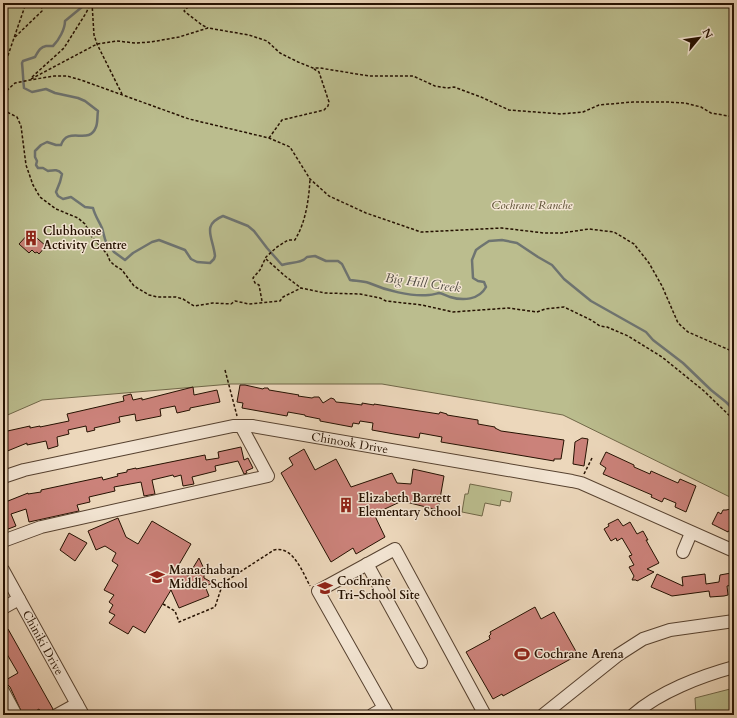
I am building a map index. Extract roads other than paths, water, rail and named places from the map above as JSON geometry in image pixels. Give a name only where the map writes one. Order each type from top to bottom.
[{"type":"street","name":"Chinook Drive","points":[[3,477],[24,470],[239,422],[581,483],[734,551]]},
{"type":"street","points":[[3,541],[41,527],[268,476],[239,422]]},
{"type":"street","points":[[683,552],[691,532]]},
{"type":"street","points":[[372,715],[386,712],[318,591],[395,549],[484,715]]},
{"type":"street","points":[[367,564],[421,662]]},
{"type":"street","name":"Chiniki Drive","points":[[3,570],[83,715]]},
{"type":"street","points":[[3,608],[19,599]]},
{"type":"street","points":[[543,715],[618,655],[643,639],[670,630],[734,621]]},
{"type":"street","points":[[633,715],[647,704],[676,688],[734,667]]},
{"type":"street","points":[[3,691],[16,715]]},
{"type":"street","points":[[57,715],[77,704]]},
{"type":"waterway","name":"Big Hill Creek","points":[[83,3],[82,7],[65,21],[61,34],[53,46],[42,47],[35,57],[23,61],[24,88],[32,92],[46,89],[85,101],[98,111],[97,125],[93,132],[89,135],[68,136],[64,139],[61,145],[47,142],[41,145],[35,151],[37,161],[36,165],[38,168],[43,168],[48,171],[56,170],[62,174],[56,192],[58,196],[63,199],[71,197],[85,207],[93,208],[107,244],[109,244],[114,252],[125,260],[133,253],[152,242],[159,240],[185,250],[191,259],[197,262],[210,263],[215,256],[210,228],[212,223],[223,216],[248,226],[254,231],[282,265],[299,262],[307,257],[315,256],[326,261],[338,261],[342,264],[350,280],[367,282],[406,294],[431,295],[441,293],[449,297],[465,299],[479,295],[486,287],[484,282],[473,278],[472,260],[476,250],[489,241],[502,240],[517,243],[552,265],[564,279],[591,301],[646,332],[653,340],[683,363],[734,410]]},
{"type":"place","name":"Clubhouse Activity Centre","points":[[31,238]]},
{"type":"place","name":"Elizabeth Barrett Elementary School","points":[[346,505]]},
{"type":"place","name":"Manachaban Middle School","points":[[157,577]]},
{"type":"place","name":"Cochrane Tri-School Site","points":[[325,588]]},
{"type":"place","name":"Cochrane Arena","points":[[522,654]]},
{"type":"park label","name":"Cochrane Ranche","points":[[532,205]]}]
